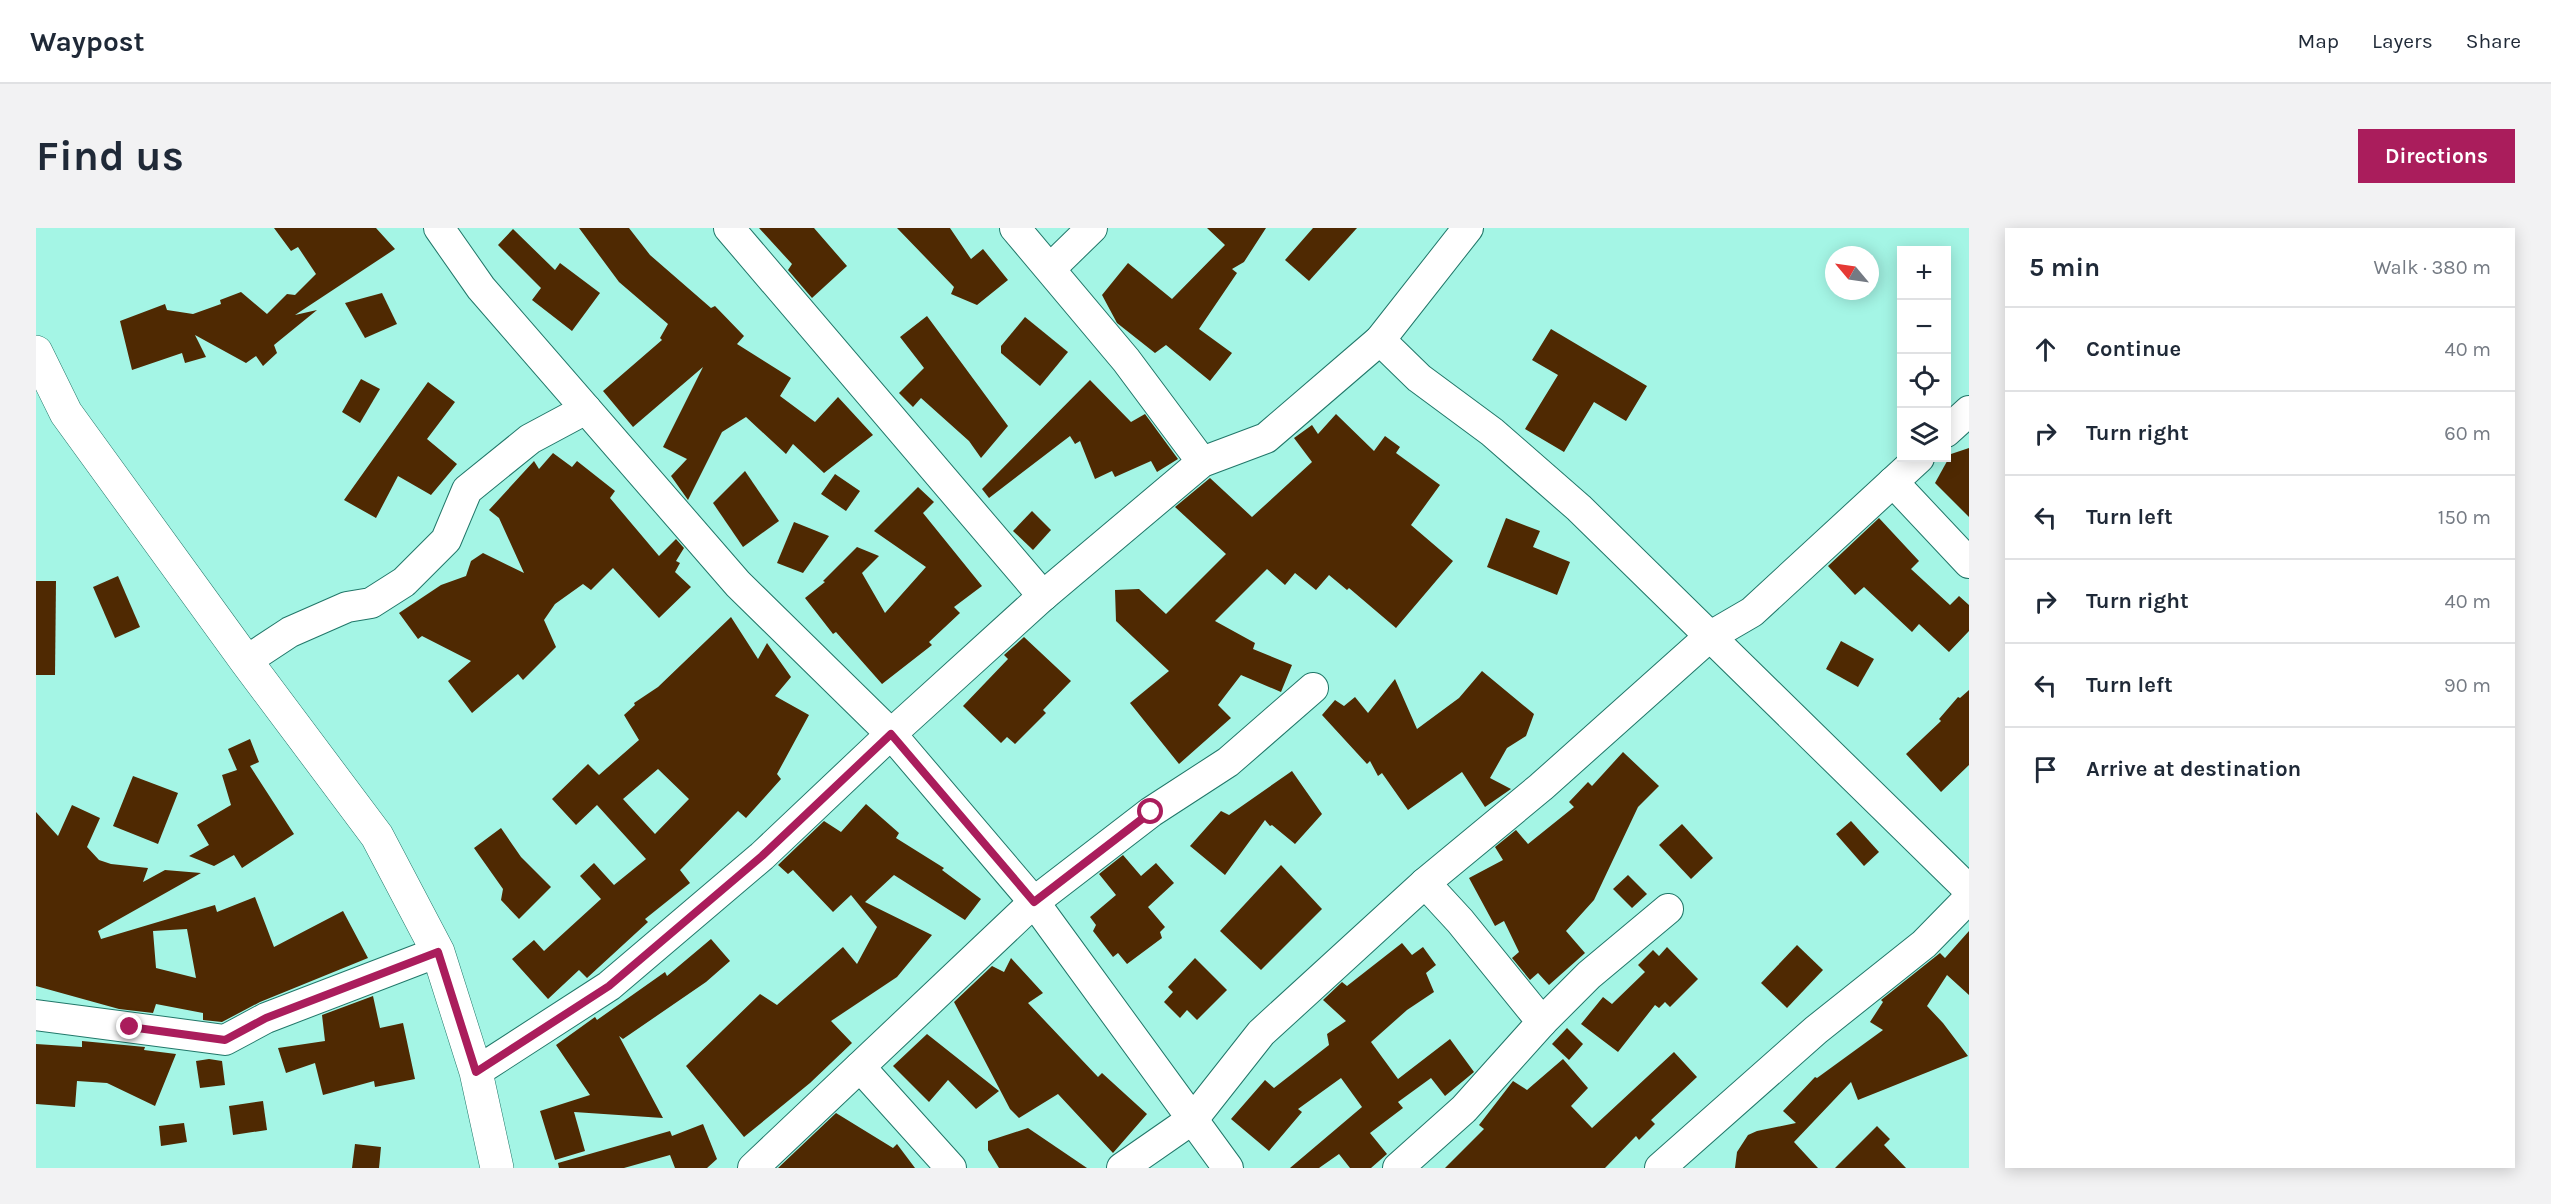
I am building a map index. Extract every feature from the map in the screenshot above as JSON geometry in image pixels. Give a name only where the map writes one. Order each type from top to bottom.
[{"type":"main road","points":[[36,352],[66,413],[246,661],[377,836],[438,952],[476,1072],[497,1168]]},
{"type":"street","points":[[440,228],[481,288],[738,584],[891,734],[1034,902],[1194,1118],[1228,1168]]},
{"type":"street","points":[[729,228],[1043,596]]},
{"type":"street","points":[[1015,228],[1051,268],[1126,360],[1202,462]]},
{"type":"street","points":[[1051,268],[1092,228]]},
{"type":"street","points":[[476,1072],[609,986],[762,856],[891,734],[1043,596],[1202,462],[1266,438],[1380,340],[1468,228]]},
{"type":"street","points":[[1380,340],[1419,378],[1492,432],[1579,508],[1969,890]]},
{"type":"street","points":[[246,661],[290,632],[347,607],[371,603],[404,582],[446,540],[467,490],[530,439],[586,409]]},
{"type":"street","points":[[1951,428],[1969,411]]},
{"type":"street","points":[[1122,1168],[1194,1118],[1261,1033],[1425,883],[1541,787],[1709,637],[1752,612],[1915,462]]},
{"type":"street","points":[[1893,482],[1969,563]]},
{"type":"street","points":[[753,1168],[1034,902],[1151,812],[1228,762],[1313,688]]},
{"type":"street","points":[[1425,883],[1460,921],[1542,1022]]},
{"type":"street","points":[[1660,1168],[1816,1030],[1924,944],[1969,898]]},
{"type":"street","points":[[1398,1168],[1464,1109],[1542,1022],[1589,975],[1668,909]]},
{"type":"street","points":[[36,1015],[225,1040],[266,1018],[438,952]]},
{"type":"street","points":[[860,1067],[951,1168]]},
{"type":"building","points":[[274,228],[376,228],[395,249],[295,315],[317,310],[274,345],[277,353],[263,366],[256,356],[246,363],[195,335],[206,357],[185,363],[182,353],[132,370],[120,321],[165,304],[167,310],[193,314],[221,304],[220,300],[241,292],[267,314],[287,294],[295,295],[316,274],[298,247],[291,251]]},
{"type":"building","points":[[579,228],[629,228],[650,255],[711,308],[715,306],[744,336],[737,344],[791,378],[780,396],[815,422],[838,397],[873,435],[824,473],[793,444],[786,454],[746,417],[722,432],[688,500],[671,476],[687,459],[663,447],[703,367],[633,427],[603,391],[662,340],[660,338],[668,324],[619,282]]},
{"type":"building","points":[[759,228],[814,228],[847,266],[812,298],[788,270],[792,264]]},
{"type":"building","points":[[897,228],[950,228],[971,259],[983,249],[1008,280],[977,305],[951,294],[954,287]]},
{"type":"building","points":[[1207,228],[1266,228],[1244,262],[1232,269],[1237,273],[1199,329],[1232,353],[1210,381],[1166,345],[1155,353],[1117,323],[1102,295],[1128,263],[1172,299],[1225,245]]},
{"type":"building","points":[[1313,228],[1357,228],[1309,281],[1285,260]]},
{"type":"building","points":[[513,229],[555,270],[560,263],[600,293],[572,331],[532,300],[541,288],[498,245]]},
{"type":"building","points":[[382,293],[397,324],[365,338],[345,303]]},
{"type":"building","points":[[927,316],[1008,426],[981,458],[969,441],[921,398],[913,407],[899,393],[924,368],[900,337]]},
{"type":"building","points":[[1025,317],[1068,352],[1040,386],[1001,353],[1001,346]]},
{"type":"building","points":[[1551,329],[1647,386],[1626,421],[1594,402],[1564,452],[1525,429],[1558,375],[1532,360]]},
{"type":"building","points":[[361,379],[380,389],[360,423],[342,412]]},
{"type":"building","points":[[1090,380],[1131,422],[1145,414],[1178,459],[1157,472],[1151,461],[1115,477],[1112,471],[1095,479],[1080,441],[1075,444],[1070,436],[989,498],[982,489]]},
{"type":"building","points":[[428,382],[455,402],[427,439],[457,464],[431,495],[398,476],[376,518],[344,500]]},
{"type":"building","points":[[1336,414],[1374,451],[1385,436],[1400,447],[1396,453],[1440,485],[1411,525],[1453,561],[1396,628],[1349,588],[1347,590],[1329,575],[1316,590],[1295,573],[1285,585],[1267,569],[1215,621],[1255,643],[1253,649],[1292,665],[1281,692],[1241,675],[1218,705],[1231,718],[1179,764],[1130,703],[1169,671],[1116,621],[1115,590],[1139,589],[1166,614],[1226,554],[1175,507],[1210,478],[1252,517],[1312,462],[1294,438],[1312,425],[1318,434]]},
{"type":"building","points":[[1969,448],[1969,517],[1935,483],[1947,462],[1951,462],[1951,454]]},
{"type":"building","points":[[553,453],[572,467],[577,461],[615,491],[610,498],[659,556],[676,539],[684,548],[676,561],[680,563],[675,572],[691,587],[659,618],[613,568],[591,590],[583,584],[555,604],[544,620],[556,647],[523,680],[518,674],[472,713],[448,681],[471,661],[422,636],[418,639],[399,613],[441,585],[466,576],[471,561],[483,553],[524,573],[499,518],[489,510],[534,461],[539,469]]},
{"type":"building","points":[[745,471],[779,521],[743,547],[713,503]]},
{"type":"building","points":[[835,474],[860,491],[846,511],[821,494]]},
{"type":"building","points":[[918,487],[934,502],[923,513],[982,586],[954,607],[960,613],[929,642],[932,645],[882,684],[836,632],[833,634],[805,598],[825,582],[823,581],[857,547],[879,556],[862,573],[885,613],[926,567],[874,531]]},
{"type":"building","points":[[1032,511],[1051,530],[1033,550],[1013,531]]},
{"type":"building","points":[[1506,518],[1540,531],[1533,547],[1570,562],[1557,595],[1487,567]]},
{"type":"building","points":[[1879,518],[1919,561],[1911,569],[1950,605],[1959,596],[1969,605],[1969,631],[1949,652],[1919,624],[1912,632],[1864,587],[1855,595],[1828,566]]},
{"type":"building","points":[[794,522],[829,536],[803,573],[777,563]]},
{"type":"building","points":[[118,576],[140,627],[115,638],[93,587]]},
{"type":"building","points":[[36,581],[56,581],[55,675],[36,675]]},
{"type":"building","points":[[731,617],[758,659],[767,643],[791,677],[775,696],[809,715],[777,774],[781,779],[746,818],[738,811],[680,870],[690,883],[645,919],[648,922],[587,978],[579,970],[548,999],[512,959],[534,940],[544,951],[601,899],[580,876],[594,863],[614,885],[646,859],[597,805],[576,825],[552,799],[588,764],[599,775],[639,740],[624,715],[635,705],[634,703],[658,687]],"holes":[[[658,769],[689,799],[655,834],[623,799]]]},
{"type":"building","points":[[1024,637],[1071,681],[1043,710],[1046,713],[1015,744],[1007,737],[1001,743],[963,706],[1008,659],[1004,655]]},
{"type":"building","points":[[1841,641],[1874,659],[1858,687],[1826,669]]},
{"type":"building","points":[[1482,671],[1534,714],[1526,736],[1507,748],[1490,778],[1511,789],[1485,807],[1462,772],[1408,810],[1382,773],[1378,776],[1370,761],[1367,764],[1322,715],[1335,700],[1344,706],[1355,697],[1368,713],[1395,679],[1417,729],[1459,698]]},
{"type":"building","points":[[1969,690],[1969,765],[1941,792],[1906,754],[1941,721],[1939,719],[1958,697],[1960,698]]},
{"type":"building","points":[[250,739],[259,762],[250,766],[294,834],[242,868],[234,855],[214,866],[189,856],[209,845],[197,825],[231,805],[222,775],[237,770],[228,749]]},
{"type":"building","points":[[1623,752],[1659,786],[1638,807],[1594,900],[1566,931],[1585,953],[1549,985],[1538,973],[1530,980],[1512,958],[1519,952],[1504,921],[1495,926],[1469,878],[1503,860],[1495,847],[1516,830],[1528,844],[1574,807],[1569,802],[1588,782],[1592,786]]},
{"type":"building","points":[[1292,771],[1322,814],[1295,844],[1265,820],[1225,875],[1190,846],[1221,811],[1229,815]]},
{"type":"building","points":[[133,776],[178,793],[158,844],[113,826]]},
{"type":"building","points":[[866,804],[899,833],[896,838],[944,868],[942,870],[981,899],[965,920],[894,875],[865,902],[932,935],[897,977],[831,1021],[852,1043],[810,1083],[744,1137],[686,1066],[760,994],[777,1005],[843,947],[857,964],[877,927],[851,895],[833,912],[793,870],[788,874],[778,865],[824,821],[841,832]]},
{"type":"building","points":[[72,805],[100,818],[87,847],[99,860],[111,864],[148,868],[143,882],[165,870],[201,873],[98,931],[101,939],[215,905],[217,912],[255,897],[274,947],[343,911],[368,958],[260,1002],[222,1022],[203,1020],[203,1013],[156,1004],[153,1013],[119,1009],[36,986],[36,812],[58,836]],"holes":[[[187,929],[196,978],[156,968],[153,931]]]},
{"type":"building","points":[[1851,821],[1879,852],[1864,866],[1836,834]]},
{"type":"building","points":[[1682,824],[1713,858],[1691,879],[1659,845]]},
{"type":"building","points":[[501,828],[521,857],[551,887],[519,919],[501,900],[503,889],[474,848]]},
{"type":"building","points":[[1123,855],[1141,876],[1156,863],[1174,883],[1148,907],[1165,927],[1160,932],[1162,938],[1127,964],[1118,953],[1113,957],[1093,931],[1096,925],[1090,917],[1116,895],[1099,874]]},
{"type":"building","points":[[1281,865],[1322,909],[1261,970],[1220,931]]},
{"type":"building","points":[[1628,875],[1647,894],[1632,908],[1613,889]]},
{"type":"building","points":[[1969,931],[1969,995],[1947,975],[1927,1006],[1968,1056],[1858,1100],[1851,1082],[1794,1142],[1818,1168],[1735,1168],[1737,1152],[1748,1135],[1796,1123],[1783,1111],[1815,1077],[1817,1078],[1883,1030],[1870,1022],[1883,1002],[1881,1000],[1940,953],[1945,958]]},
{"type":"building","points":[[711,939],[730,961],[706,982],[623,1039],[619,1036],[663,1118],[574,1112],[585,1151],[555,1160],[540,1111],[590,1095],[556,1045],[595,1017],[597,1020],[665,972],[667,976]]},
{"type":"building","points":[[1402,943],[1412,955],[1423,947],[1436,965],[1426,973],[1434,992],[1407,1010],[1371,1042],[1398,1079],[1450,1039],[1474,1072],[1445,1096],[1431,1078],[1398,1102],[1403,1108],[1370,1133],[1387,1154],[1371,1168],[1350,1168],[1339,1154],[1319,1168],[1290,1168],[1362,1107],[1341,1078],[1298,1109],[1302,1112],[1269,1151],[1231,1119],[1265,1080],[1274,1088],[1329,1045],[1327,1034],[1346,1021],[1323,1000],[1342,982],[1347,986]]},
{"type":"building","points":[[1797,945],[1823,970],[1787,1008],[1761,983]]},
{"type":"building","points":[[1667,947],[1698,979],[1670,1007],[1665,1002],[1659,1008],[1655,1005],[1618,1052],[1581,1024],[1603,997],[1612,1004],[1645,972],[1638,965],[1653,950],[1659,956]]},
{"type":"building","points":[[1011,958],[1043,993],[1028,1003],[1098,1077],[1102,1073],[1147,1114],[1113,1153],[1058,1094],[1019,1118],[1010,1109],[954,1002],[992,966],[1004,972]]},
{"type":"building","points":[[1195,958],[1227,990],[1197,1020],[1187,1010],[1180,1018],[1164,1002],[1173,992],[1168,987]]},
{"type":"building","points":[[373,996],[380,1028],[403,1023],[415,1079],[375,1087],[374,1081],[323,1095],[315,1063],[286,1073],[278,1048],[325,1041],[322,1015]]},
{"type":"building","points":[[1567,1028],[1583,1044],[1569,1060],[1552,1044]]},
{"type":"building","points":[[927,1034],[999,1091],[976,1109],[948,1080],[929,1102],[893,1066]]},
{"type":"building","points":[[82,1041],[145,1047],[144,1050],[176,1054],[155,1106],[107,1083],[77,1081],[75,1107],[36,1104],[36,1044],[82,1047]]},
{"type":"building","points":[[1674,1052],[1697,1077],[1651,1120],[1655,1124],[1639,1140],[1636,1136],[1605,1168],[1445,1168],[1484,1129],[1479,1125],[1513,1081],[1527,1090],[1563,1059],[1588,1088],[1571,1106],[1592,1128]]},
{"type":"building","points":[[209,1059],[222,1061],[225,1085],[200,1088],[196,1061]]},
{"type":"building","points":[[263,1101],[267,1130],[233,1135],[229,1106]]},
{"type":"building","points":[[836,1113],[893,1148],[897,1144],[915,1168],[778,1168]]},
{"type":"building","points":[[184,1123],[187,1142],[161,1146],[159,1126]]},
{"type":"building","points":[[703,1124],[717,1159],[707,1168],[675,1168],[670,1155],[624,1168],[559,1168],[558,1163],[670,1131],[672,1136]]},
{"type":"building","points":[[1877,1126],[1890,1139],[1884,1145],[1906,1168],[1835,1168]]},
{"type":"building","points":[[1028,1128],[1087,1168],[999,1168],[988,1150],[988,1141]]},
{"type":"building","points":[[355,1144],[381,1147],[379,1168],[352,1168]]},
{"type":"route","points":[[130,1027],[225,1040],[266,1018],[438,952],[476,1072],[609,986],[762,856],[891,734],[1034,902],[1151,812]]}]
